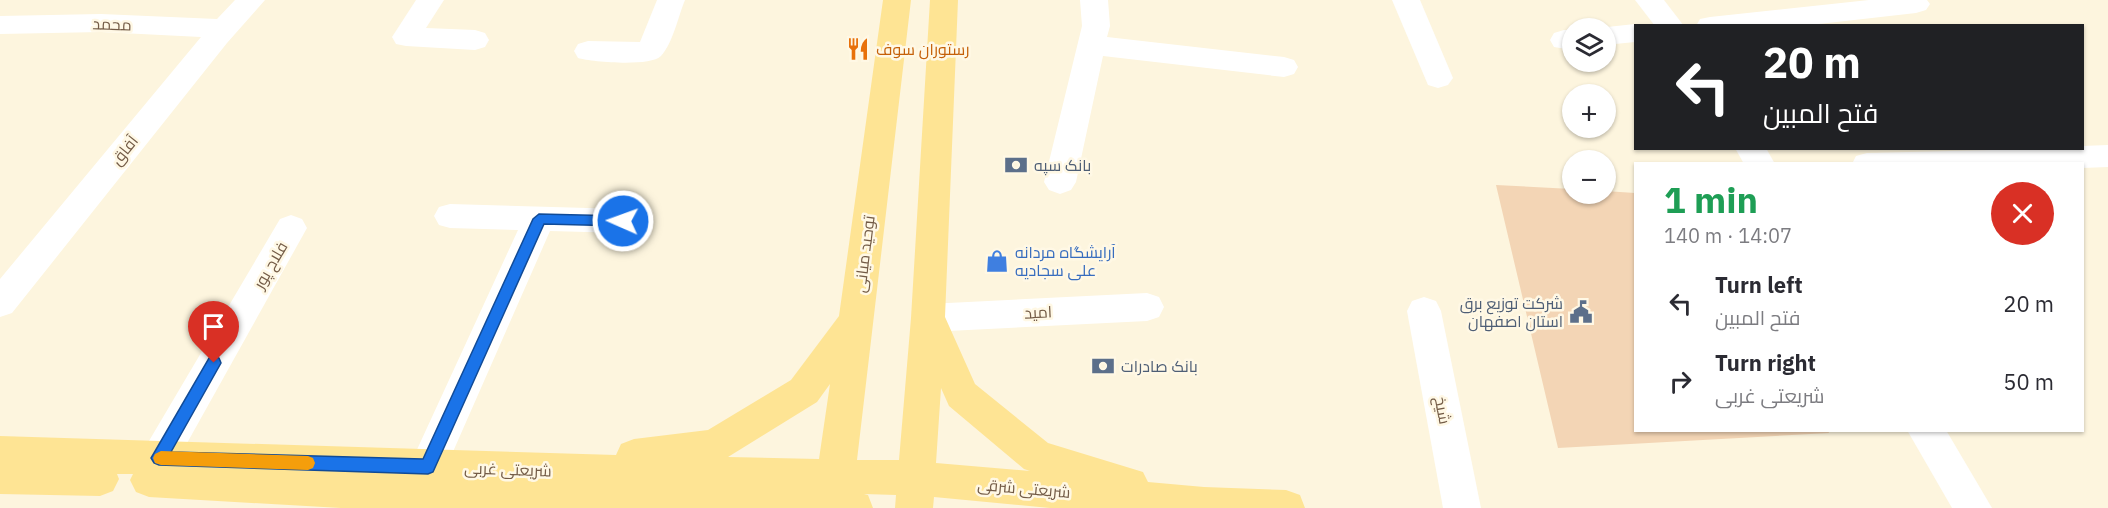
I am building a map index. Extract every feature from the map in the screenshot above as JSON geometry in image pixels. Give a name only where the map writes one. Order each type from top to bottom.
[{"type":"main road","name":"توحید میانی","points":[[839,500],[856,320],[897,0]]},
{"type":"main road","points":[[915,493],[928,318],[944,0]]},
{"type":"main road","points":[[928,318],[962,395],[1037,457],[1204,507]]},
{"type":"main road","points":[[542,493],[714,446],[804,391],[856,320]]},
{"type":"main road","name":"شریعتی غربی","points":[[0,453],[428,467],[542,493]]},
{"type":"main road","name":"شریعتی غربی","points":[[0,477],[839,500]]},
{"type":"main road","name":"شریعتی شرقی","points":[[839,500],[915,493],[1204,507],[1286,508]]},
{"type":"street","name":"آفاق","points":[[0,303],[224,29],[251,0]]},
{"type":"street","points":[[430,0],[406,37],[475,40]]},
{"type":"street","points":[[588,51],[647,52],[652,48],[671,0]]},
{"type":"street","points":[[1060,182],[1096,26],[1092,0]]},
{"type":"street","points":[[1406,0],[1438,78]]},
{"type":"street","points":[[1650,0],[1668,24]]},
{"type":"street","points":[[1722,24],[1831,6],[1916,4]]},
{"type":"street","name":"محمد","points":[[0,25],[101,23],[224,29]]},
{"type":"street","points":[[1616,35],[1634,33]]},
{"type":"street","points":[[1092,45],[1284,67]]},
{"type":"street","points":[[1898,162],[2037,153],[2108,156]]},
{"type":"street","points":[[450,216],[623,221]]},
{"type":"street","points":[[428,467],[539,219]]},
{"type":"street","name":"فلاح پور","points":[[159,458],[291,228]]},
{"type":"street","name":"امید","points":[[928,318],[1147,307]]},
{"type":"street","name":"شیخ","points":[[1424,311],[1462,508]]},
{"type":"street","points":[[1926,432],[1973,508]]},
{"type":"building","name":"شرکت توزیع برق استان اصفهان","points":[[1496,185],[1562,188],[1562,204],[1616,204],[1616,192],[1634,193],[1634,432],[1829,433],[1558,448]]},
{"type":"slow traffic","points":[[161,458],[308,463]]},
{"type":"place","name":"رستوران سوف","points":[[858,49]]},
{"type":"place","name":"بانک سپه","points":[[1016,165]]},
{"type":"place","name":"آرایشگاه مردانه علی سجادیه","points":[[997,261]]},
{"type":"place","name":"شرکت توزیع برق استان اصفهان","points":[[1581,312]]},
{"type":"place","name":"بانک صادرات","points":[[1103,366]]},
{"type":"route","points":[[214,363],[159,458],[428,467],[539,219],[623,221]]}]
